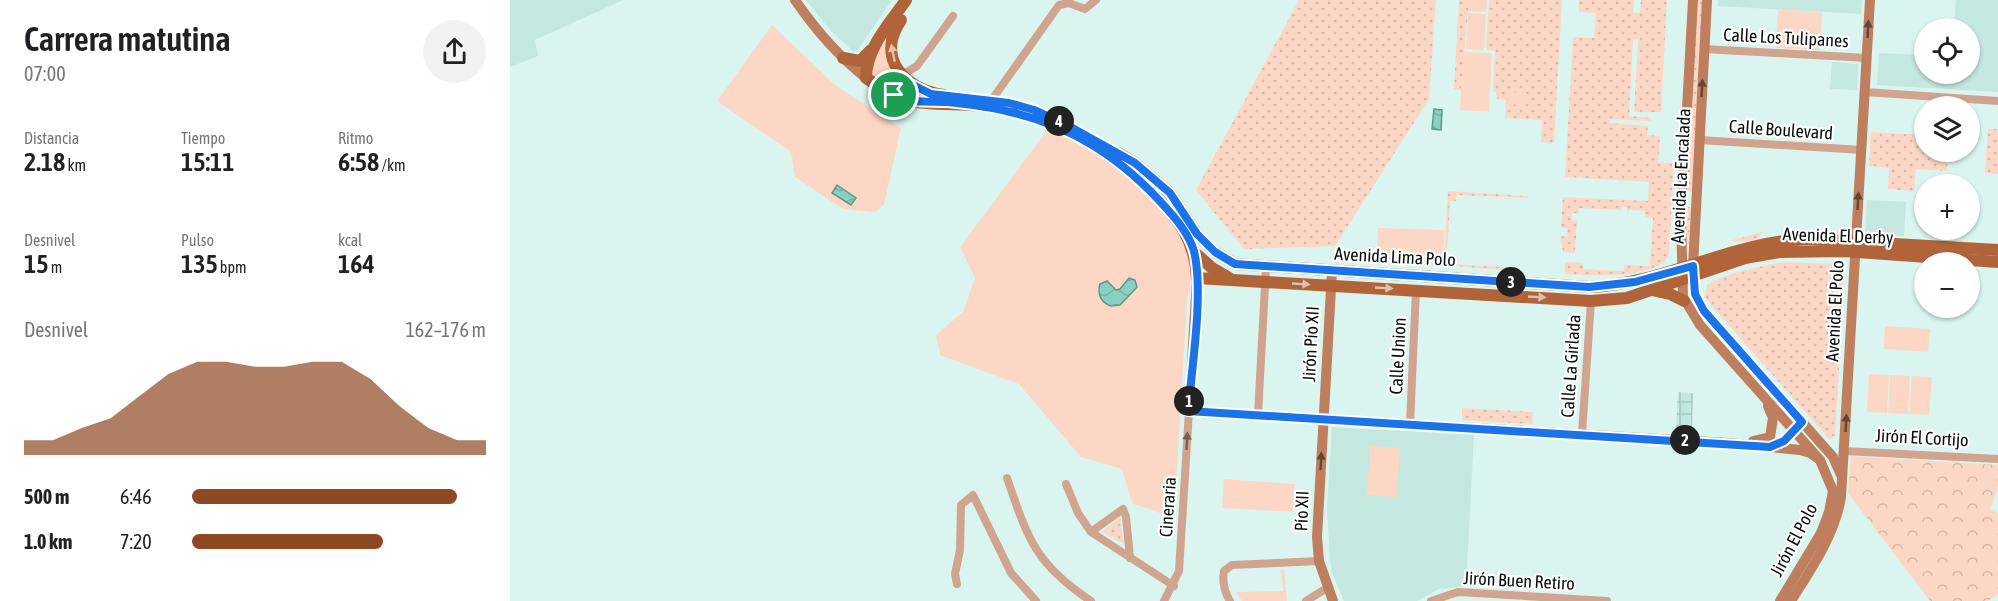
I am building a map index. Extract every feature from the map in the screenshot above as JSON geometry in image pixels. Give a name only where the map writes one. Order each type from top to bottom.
[{"type":"main road","points":[[795,0],[843,58],[866,78],[894,95],[909,101],[986,106],[1028,116],[1065,129],[1116,159],[1137,177],[1179,223],[1194,252],[1197,278],[1188,411],[1728,443],[1806,452],[1825,457]]},
{"type":"main road","points":[[843,58],[860,61],[875,45],[906,0]]},
{"type":"main road","points":[[894,95],[906,95],[905,79],[895,62],[891,39],[894,30],[914,0]]},
{"type":"main road","name":"Avenida La Encalada","points":[[1693,0],[1682,201],[1680,276],[1684,301],[1700,325],[1763,396],[1798,426],[1808,446],[1838,465],[1842,481]]},
{"type":"main road","name":"Avenida La Encalada","points":[[1707,0],[1695,202],[1693,271],[1696,297],[1704,311],[1825,457]]},
{"type":"main road","name":"Avenida El Polo","points":[[1842,481],[1870,0]]},
{"type":"main road","points":[[866,78],[867,64],[875,45]]},
{"type":"main road","name":"Avenida Lima Polo","points":[[905,79],[923,92],[1009,103],[1047,115],[1135,163],[1170,193],[1197,234],[1215,252],[1235,264],[1596,287],[1680,276]]},
{"type":"main road","points":[[1682,201],[1695,202]]},
{"type":"main road","name":"Avenida El Derby","points":[[1693,271],[1777,240],[1875,248],[1998,250]]},
{"type":"main road","name":"Avenida El Derby","points":[[1875,248],[1998,262]]},
{"type":"main road","name":"Avenida Lima Polo","points":[[1194,252],[1212,268],[1230,279]]},
{"type":"main road","name":"Jirón Pío XII","points":[[1323,419],[1332,271]]},
{"type":"main road","name":"Avenida Lima Polo","points":[[1197,278],[1591,301],[1627,298],[1652,291],[1693,271]]},
{"type":"main road","points":[[1457,279],[1457,292]]},
{"type":"main road","points":[[1652,291],[1670,294],[1684,301]]},
{"type":"main road","points":[[1728,443],[1765,440],[1770,436],[1773,418],[1763,396]]},
{"type":"main road","name":"Pío XII","points":[[1323,419],[1317,537],[1319,561],[1333,601]]},
{"type":"main road","points":[[1770,447],[1784,441],[1798,426]]},
{"type":"main road","name":"Jirón El Polo","points":[[1780,601],[1821,533],[1829,512],[1833,491],[1825,457]]},
{"type":"main road","name":"Jirón El Polo","points":[[1791,601],[1830,533],[1840,505],[1842,481]]},
{"type":"street","points":[[991,101],[1059,5],[1069,3],[1085,9],[1096,0]]},
{"type":"street","points":[[905,79],[953,16]]},
{"type":"street","name":"Calle Los Tulipanes","points":[[1704,49],[1867,58]]},
{"type":"street","points":[[1865,92],[1998,101]]},
{"type":"street","name":"Calle Boulevard","points":[[1699,140],[1862,150]]},
{"type":"street","points":[[1258,415],[1266,267]]},
{"type":"street","name":"Calle Union","points":[[1410,424],[1416,290]]},
{"type":"street","name":"Calle La Girlada","points":[[1582,434],[1591,301]]},
{"type":"street","name":"Cineraria","points":[[1164,601],[1174,586],[1179,571],[1188,411]]},
{"type":"street","name":"Jirón El Cortijo","points":[[1844,451],[1998,459]]},
{"type":"street","points":[[1007,478],[1024,527],[1041,559],[1087,600]]},
{"type":"street","points":[[1066,484],[1078,513],[1091,532],[1174,586]]},
{"type":"street","points":[[957,584],[955,574],[960,550],[961,505],[973,495],[1011,573],[1036,601]]},
{"type":"street","points":[[1091,532],[1123,509],[1126,517],[1130,558]]},
{"type":"street","points":[[1230,601],[1224,590],[1223,578],[1224,571],[1232,565],[1319,561]]},
{"type":"street","points":[[1306,601],[1327,588]]},
{"type":"street","name":"Jirón Buen Retiro","points":[[1431,601],[1452,593],[1469,597],[1607,601]]},
{"type":"shaded area","points":[[510,0],[623,0],[535,40],[538,56],[510,67]]},
{"type":"shaded area","points":[[806,0],[892,0],[857,51],[854,52],[831,31]]},
{"type":"shaded area","points":[[1718,0],[1862,0],[1861,14],[1718,6]]},
{"type":"shaded area","points":[[1956,0],[1998,0],[1998,92],[1877,85],[1879,53],[1914,55],[1914,84],[1980,84],[1980,18],[1955,18]]},
{"type":"shaded area","points":[[1832,62],[1858,64],[1857,90],[1830,89]]},
{"type":"shaded area","points":[[1867,200],[1906,202],[1904,236],[1865,234]]},
{"type":"shaded area","points":[[1678,392],[1693,393],[1692,427],[1676,427]]},
{"type":"shaded area","points":[[1332,427],[1474,435],[1466,586],[1439,589],[1417,601],[1344,601],[1332,573],[1330,560],[1327,510]]},
{"type":"green space","points":[[1299,0],[1436,0],[1429,99],[1335,246],[1244,249],[1196,190]]},
{"type":"green space","points":[[1459,0],[1469,0],[1461,90],[1454,89]]},
{"type":"green space","points":[[1469,0],[1487,0],[1486,12],[1468,11]]},
{"type":"green space","points":[[1489,0],[1562,0],[1554,143],[1541,142],[1542,120],[1505,118],[1506,100],[1497,99],[1496,92],[1493,91],[1495,51],[1486,50]]},
{"type":"green space","points":[[1579,0],[1634,0],[1633,13],[1640,13],[1641,0],[1667,0],[1661,112],[1634,112],[1638,40],[1633,39],[1629,116],[1651,118],[1651,121],[1610,119],[1610,123],[1648,126],[1647,135],[1660,136],[1658,162],[1674,163],[1669,254],[1663,262],[1653,268],[1639,272],[1606,275],[1565,274],[1565,262],[1583,263],[1583,269],[1624,271],[1624,265],[1650,266],[1653,218],[1645,217],[1645,211],[1629,210],[1627,216],[1627,207],[1621,207],[1621,210],[1579,208],[1578,213],[1572,213],[1572,220],[1577,221],[1575,253],[1563,252],[1560,236],[1567,237],[1567,228],[1561,228],[1563,197],[1648,201],[1649,182],[1565,177],[1573,37],[1594,38],[1596,13],[1579,12]]},
{"type":"green space","points":[[1696,0],[1704,0],[1692,191],[1688,193],[1686,192]]},
{"type":"green space","points":[[1778,9],[1822,12],[1820,50],[1776,48]]},
{"type":"green space","points":[[1468,13],[1486,14],[1484,50],[1466,49]]},
{"type":"green space","points":[[772,25],[836,86],[901,128],[884,205],[875,212],[843,209],[795,177],[791,152],[717,101]]},
{"type":"green space","points":[[890,32],[907,88],[904,93],[900,93],[873,77],[869,67]]},
{"type":"green space","points":[[1463,52],[1492,53],[1489,112],[1460,110]]},
{"type":"green space","points":[[1509,92],[1527,93],[1526,105],[1515,105],[1515,100],[1508,100]]},
{"type":"green space","points":[[1049,128],[1089,149],[1131,178],[1150,195],[1180,231],[1191,257],[1174,518],[1132,503],[1122,469],[1081,457],[1019,384],[940,355],[936,335],[963,312],[975,278],[960,247]]},
{"type":"green space","points":[[1988,129],[1998,129],[1998,174],[1985,173]]},
{"type":"green space","points":[[1871,132],[1914,134],[1914,162],[1947,162],[1947,171],[1916,169],[1914,191],[1888,189],[1889,168],[1869,166]]},
{"type":"green space","points":[[1448,191],[1528,196],[1528,198],[1457,195],[1456,201],[1450,201],[1447,256],[1444,256]]},
{"type":"green space","points":[[1686,206],[1691,208],[1687,261],[1685,254]]},
{"type":"green space","points":[[1378,228],[1445,230],[1442,266],[1377,264]]},
{"type":"green space","points":[[1788,230],[1841,231],[1841,236],[1794,234]]},
{"type":"green space","points":[[1763,232],[1752,241],[1729,241]]},
{"type":"green space","points":[[1784,262],[1845,264],[1835,437],[1829,439],[1705,298],[1707,287],[1715,280],[1745,270]]},
{"type":"green space","points":[[1453,264],[1516,268],[1517,271],[1453,266]]},
{"type":"green space","points":[[1885,326],[1930,329],[1928,352],[1884,349]]},
{"type":"green space","points":[[1869,374],[1889,375],[1887,413],[1867,412]]},
{"type":"green space","points":[[1890,375],[1910,376],[1908,414],[1888,413]]},
{"type":"green space","points":[[1912,376],[1932,377],[1929,415],[1909,414]]},
{"type":"green space","points":[[1462,408],[1533,412],[1532,424],[1462,420]]},
{"type":"green space","points":[[1370,446],[1400,448],[1397,497],[1367,495]]},
{"type":"green space","points":[[1851,456],[1998,465],[1998,487],[1990,510],[1998,513],[1998,595],[1987,601],[1930,601],[1848,493]]},
{"type":"green space","points":[[1224,479],[1295,484],[1293,512],[1222,508]]},
{"type":"green space","points":[[1120,517],[1124,544],[1102,532]]},
{"type":"green space","points":[[1281,569],[1284,569],[1287,601],[1242,601],[1236,592],[1283,591]]},
{"type":"water","points":[[1434,109],[1442,110],[1441,130],[1432,129]]},
{"type":"water","points":[[837,185],[856,198],[851,205],[832,193]]},
{"type":"water","points":[[1129,278],[1135,280],[1137,287],[1120,305],[1111,306],[1102,300],[1099,291],[1100,284],[1107,281],[1116,290],[1120,289]]},
{"type":"route","points":[[909,83],[931,94],[1009,103],[1034,110],[1067,125],[1135,163],[1170,193],[1197,234],[1215,252],[1235,264],[1589,287],[1635,282],[1693,266],[1695,294],[1704,311],[1802,422],[1788,438],[1770,447],[1188,411],[1197,290],[1196,259],[1182,226],[1158,198],[1116,159],[1050,122],[986,106],[909,101],[894,95],[906,95],[910,88],[909,83]]}]
